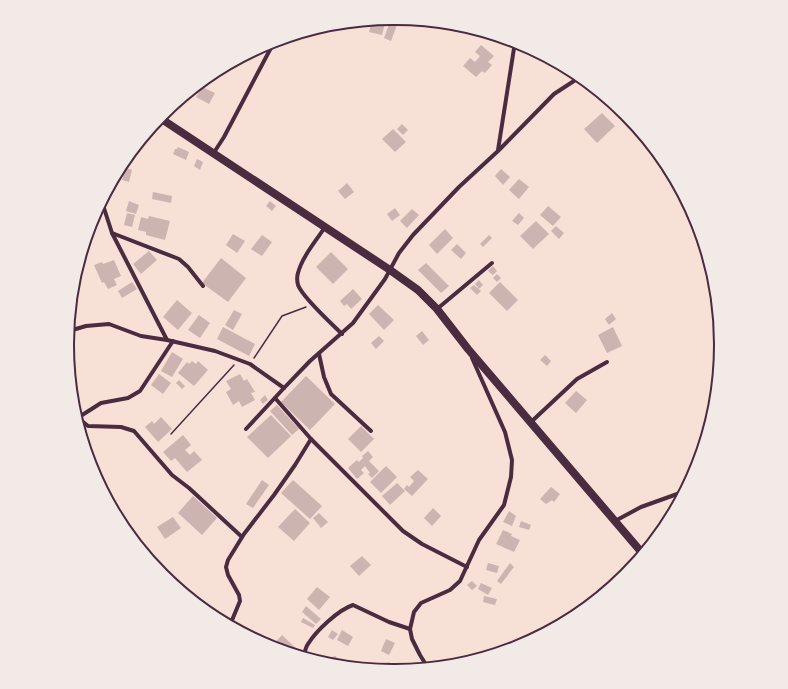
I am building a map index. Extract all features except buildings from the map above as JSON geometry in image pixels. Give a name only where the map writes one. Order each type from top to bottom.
[{"type":"main road","points":[[165,122],[418,290],[437,309],[468,349],[639,549]]},
{"type":"street","points":[[498,150],[514,48]]},
{"type":"street","points":[[213,154],[224,137],[270,50]]},
{"type":"street","points":[[246,430],[284,388],[353,323],[390,270],[399,253],[413,235],[554,94],[574,81]]},
{"type":"street","points":[[104,209],[112,233],[167,340]]},
{"type":"street","points":[[325,227],[304,259],[298,272],[299,286],[314,305],[342,334]]},
{"type":"street","points":[[112,233],[179,259],[188,267],[203,286]]},
{"type":"street","points":[[437,309],[492,262]]},
{"type":"street","points":[[75,329],[86,326],[109,324],[141,336],[173,341],[215,351],[240,359],[250,364],[284,388]]},
{"type":"street","points":[[83,415],[101,403],[128,398],[140,391],[173,341]]},
{"type":"street","points":[[425,662],[412,639],[410,629],[414,612],[416,608],[426,599],[450,590],[461,579],[478,540],[504,505],[509,489],[512,460],[505,432],[468,349]]},
{"type":"street","points":[[319,354],[324,377],[331,394],[371,431]]},
{"type":"street","points":[[531,422],[577,379],[607,362]]},
{"type":"street","points":[[275,398],[311,439],[403,531],[422,544],[467,567]]},
{"type":"street","points":[[84,424],[88,426],[121,427],[134,431],[172,476],[194,493],[242,538]]},
{"type":"street","points":[[232,620],[240,601],[228,575],[226,563],[242,538],[295,465],[311,439]]},
{"type":"street","points":[[616,521],[642,507],[677,493]]},
{"type":"street","points":[[306,651],[307,646],[320,630],[346,607],[354,605],[389,622],[410,629]]},
{"type":"path","points":[[250,364],[282,316],[314,305]]},
{"type":"path","points":[[171,434],[240,359]]}]
